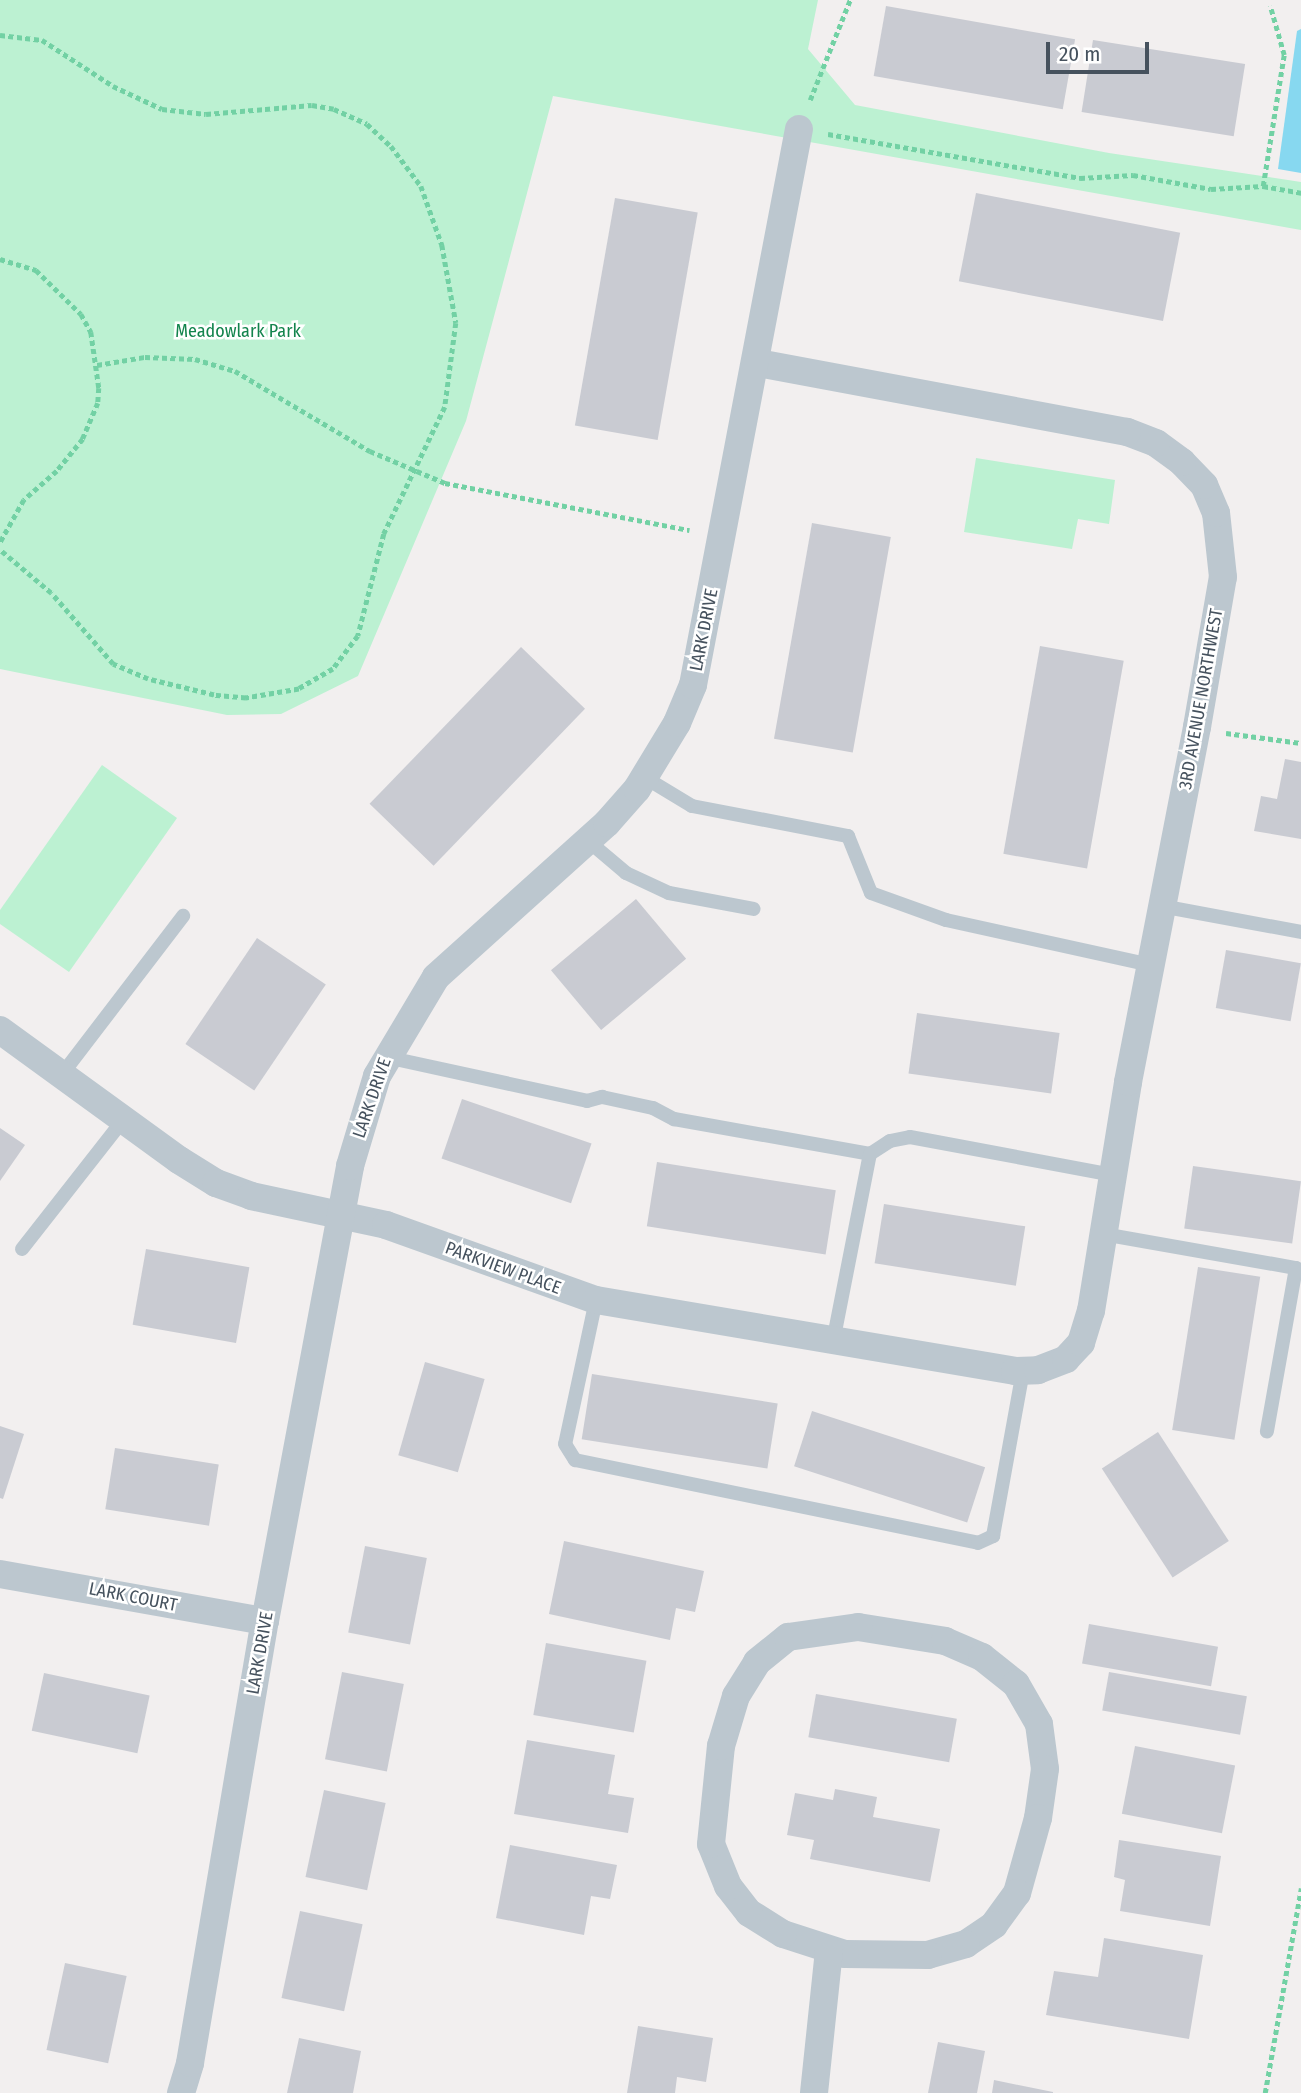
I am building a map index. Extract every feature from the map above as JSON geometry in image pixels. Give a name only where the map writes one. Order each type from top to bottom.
[{"type":"street","name":"LARK DRIVE","points":[[181,2093],[190,2063],[265,1621],[350,1166],[386,1057],[436,977],[587,840],[644,778],[677,723],[693,685],[757,363],[799,129]]},
{"type":"street","name":"3RD AVENUE NORTHWEST","points":[[757,363],[1127,432],[1156,443],[1182,462],[1204,485],[1221,540],[1223,577],[1198,727],[1161,906],[1103,1234],[1081,1343],[1055,1366]]},
{"type":"street","name":"PARKVIEW PLACE","points":[[0,1030],[216,1183],[386,1225],[596,1300],[834,1342],[1023,1371],[1055,1366]]},
{"type":"street","name":"LARK COURT","points":[[0,1574],[265,1621]]},
{"type":"street","points":[[846,1628],[899,1632],[945,1641],[982,1657],[1016,1684],[1039,1724],[1045,1769],[1030,1858],[1017,1893],[995,1925],[966,1944],[897,1958],[829,1951],[783,1934],[749,1913],[728,1886],[711,1844],[720,1746],[736,1696],[757,1662],[788,1637],[846,1628]]},
{"type":"street","points":[[814,2093],[829,1951]]},
{"type":"lane","points":[[644,778],[692,806],[848,836],[871,893],[946,920],[1150,965]]},
{"type":"lane","points":[[587,840],[626,873],[669,893],[754,909]]},
{"type":"lane","points":[[1161,906],[1301,932]]},
{"type":"lane","points":[[63,1073],[183,916]]},
{"type":"lane","points":[[386,1057],[587,1101],[602,1097],[653,1108],[674,1119],[870,1154],[890,1141],[910,1137],[1113,1175]]},
{"type":"lane","points":[[22,1249],[124,1119]]},
{"type":"lane","points":[[834,1342],[870,1154]]},
{"type":"lane","points":[[1103,1234],[1296,1268],[1267,1431]]},
{"type":"lane","points":[[596,1300],[565,1444],[575,1460],[978,1543],[993,1536],[1023,1371]]},
{"type":"path","points":[[850,0],[799,129],[1080,178],[1140,176],[1211,189],[1263,186],[1301,193]]},
{"type":"path","points":[[1263,186],[1284,55],[1270,6]]},
{"type":"path","points":[[0,35],[42,40],[113,86],[162,109],[206,114],[312,105],[334,109],[367,124],[391,146],[421,186],[433,216],[452,287],[456,323],[445,407],[419,469],[384,534],[364,619],[348,654],[318,679],[277,695],[246,698],[191,691],[113,664],[51,593],[0,550]]},
{"type":"path","points":[[0,259],[36,270],[60,289],[91,332],[97,365],[98,404],[83,439],[65,464],[24,500],[0,543]]},
{"type":"path","points":[[97,365],[168,357],[235,371],[370,451],[419,469],[445,483],[687,529]]},
{"type":"path","points":[[1198,727],[1301,743]]},
{"type":"path","points":[[1265,2093],[1301,1888]]},
{"type":"green space","name":"Meadowlark Park","points":[[0,0],[818,0],[808,49],[855,105],[1109,153],[1301,182],[1301,230],[553,96],[466,421],[358,676],[281,714],[227,715],[0,669]]},
{"type":"green space","points":[[976,458],[1115,480],[1109,524],[1078,519],[1072,549],[964,532]]},
{"type":"green space","points":[[102,765],[177,818],[69,972],[0,924],[0,910]]},
{"type":"water","points":[[1301,29],[1301,173],[1278,169],[1297,31]]},
{"type":"building","points":[[886,6],[1075,39],[1063,109],[874,76]]},
{"type":"building","points":[[1093,40],[1245,64],[1234,136],[1082,112]]},
{"type":"building","points":[[976,193],[1180,233],[1163,321],[959,281]]},
{"type":"building","points":[[615,198],[698,213],[658,440],[575,425]]},
{"type":"building","points":[[812,523],[891,537],[853,753],[774,739]]},
{"type":"building","points":[[1040,646],[1124,661],[1087,869],[1003,854]]},
{"type":"building","points":[[521,647],[585,709],[434,866],[370,804]]},
{"type":"building","points":[[1285,759],[1301,762],[1301,839],[1254,831],[1261,796],[1277,799]]},
{"type":"building","points":[[636,899],[686,959],[601,1030],[551,970]]},
{"type":"building","points":[[257,938],[326,984],[254,1091],[185,1044]]},
{"type":"building","points":[[1226,950],[1301,963],[1291,1021],[1216,1008]]},
{"type":"building","points":[[917,1013],[1060,1033],[1051,1093],[909,1073]]},
{"type":"building","points":[[462,1099],[592,1144],[571,1203],[441,1159]]},
{"type":"building","points":[[0,1128],[25,1145],[0,1181]]},
{"type":"building","points":[[657,1162],[836,1190],[826,1255],[647,1226]]},
{"type":"building","points":[[1193,1166],[1301,1181],[1292,1244],[1184,1228]]},
{"type":"building","points":[[884,1204],[1025,1226],[1016,1286],[875,1263]]},
{"type":"building","points":[[146,1249],[249,1267],[236,1343],[133,1325]]},
{"type":"building","points":[[1198,1267],[1260,1277],[1234,1440],[1172,1430]]},
{"type":"building","points":[[425,1362],[485,1379],[458,1472],[398,1455]]},
{"type":"building","points":[[592,1374],[778,1403],[767,1469],[582,1439]]},
{"type":"building","points":[[812,1411],[985,1467],[967,1522],[794,1466]]},
{"type":"building","points":[[0,1426],[24,1434],[3,1499],[0,1498]]},
{"type":"building","points":[[1158,1432],[1229,1541],[1173,1578],[1102,1468]]},
{"type":"building","points":[[115,1448],[219,1464],[209,1526],[105,1509]]},
{"type":"building","points":[[564,1541],[704,1571],[695,1612],[676,1608],[670,1640],[549,1614]]},
{"type":"building","points":[[365,1546],[427,1558],[410,1644],[348,1632]]},
{"type":"building","points":[[1089,1624],[1218,1647],[1211,1686],[1082,1663]]},
{"type":"building","points":[[546,1643],[646,1661],[634,1733],[533,1715]]},
{"type":"building","points":[[342,1672],[404,1684],[387,1771],[325,1759]]},
{"type":"building","points":[[1109,1672],[1247,1696],[1240,1735],[1102,1710]]},
{"type":"building","points":[[44,1673],[150,1695],[137,1753],[32,1731]]},
{"type":"building","points":[[816,1694],[957,1719],[949,1762],[808,1737]]},
{"type":"building","points":[[527,1740],[615,1755],[608,1794],[634,1798],[628,1833],[514,1814]]},
{"type":"building","points":[[1135,1746],[1235,1765],[1222,1833],[1122,1814]]},
{"type":"building","points":[[835,1789],[877,1797],[873,1817],[940,1829],[930,1882],[810,1859],[814,1840],[787,1835],[795,1793],[833,1800]]},
{"type":"building","points":[[324,1790],[386,1803],[367,1890],[305,1877]]},
{"type":"building","points":[[1119,1840],[1221,1856],[1210,1926],[1120,1911],[1125,1880],[1114,1877]]},
{"type":"building","points":[[510,1845],[617,1865],[610,1899],[591,1896],[584,1935],[496,1918]]},
{"type":"building","points":[[300,1911],[363,1924],[344,2011],[281,1998]]},
{"type":"building","points":[[1104,1938],[1203,1955],[1189,2039],[1046,2015],[1054,1971],[1098,1977]]},
{"type":"building","points":[[65,1963],[127,1976],[108,2063],[46,2050]]},
{"type":"building","points":[[638,2026],[713,2038],[706,2082],[677,2077],[675,2093],[627,2093]]},
{"type":"building","points":[[299,2038],[361,2051],[353,2093],[287,2093]]},
{"type":"building","points":[[938,2042],[985,2051],[977,2093],[928,2093]]},
{"type":"building","points":[[994,2080],[1053,2092],[1053,2093],[992,2093]]}]
